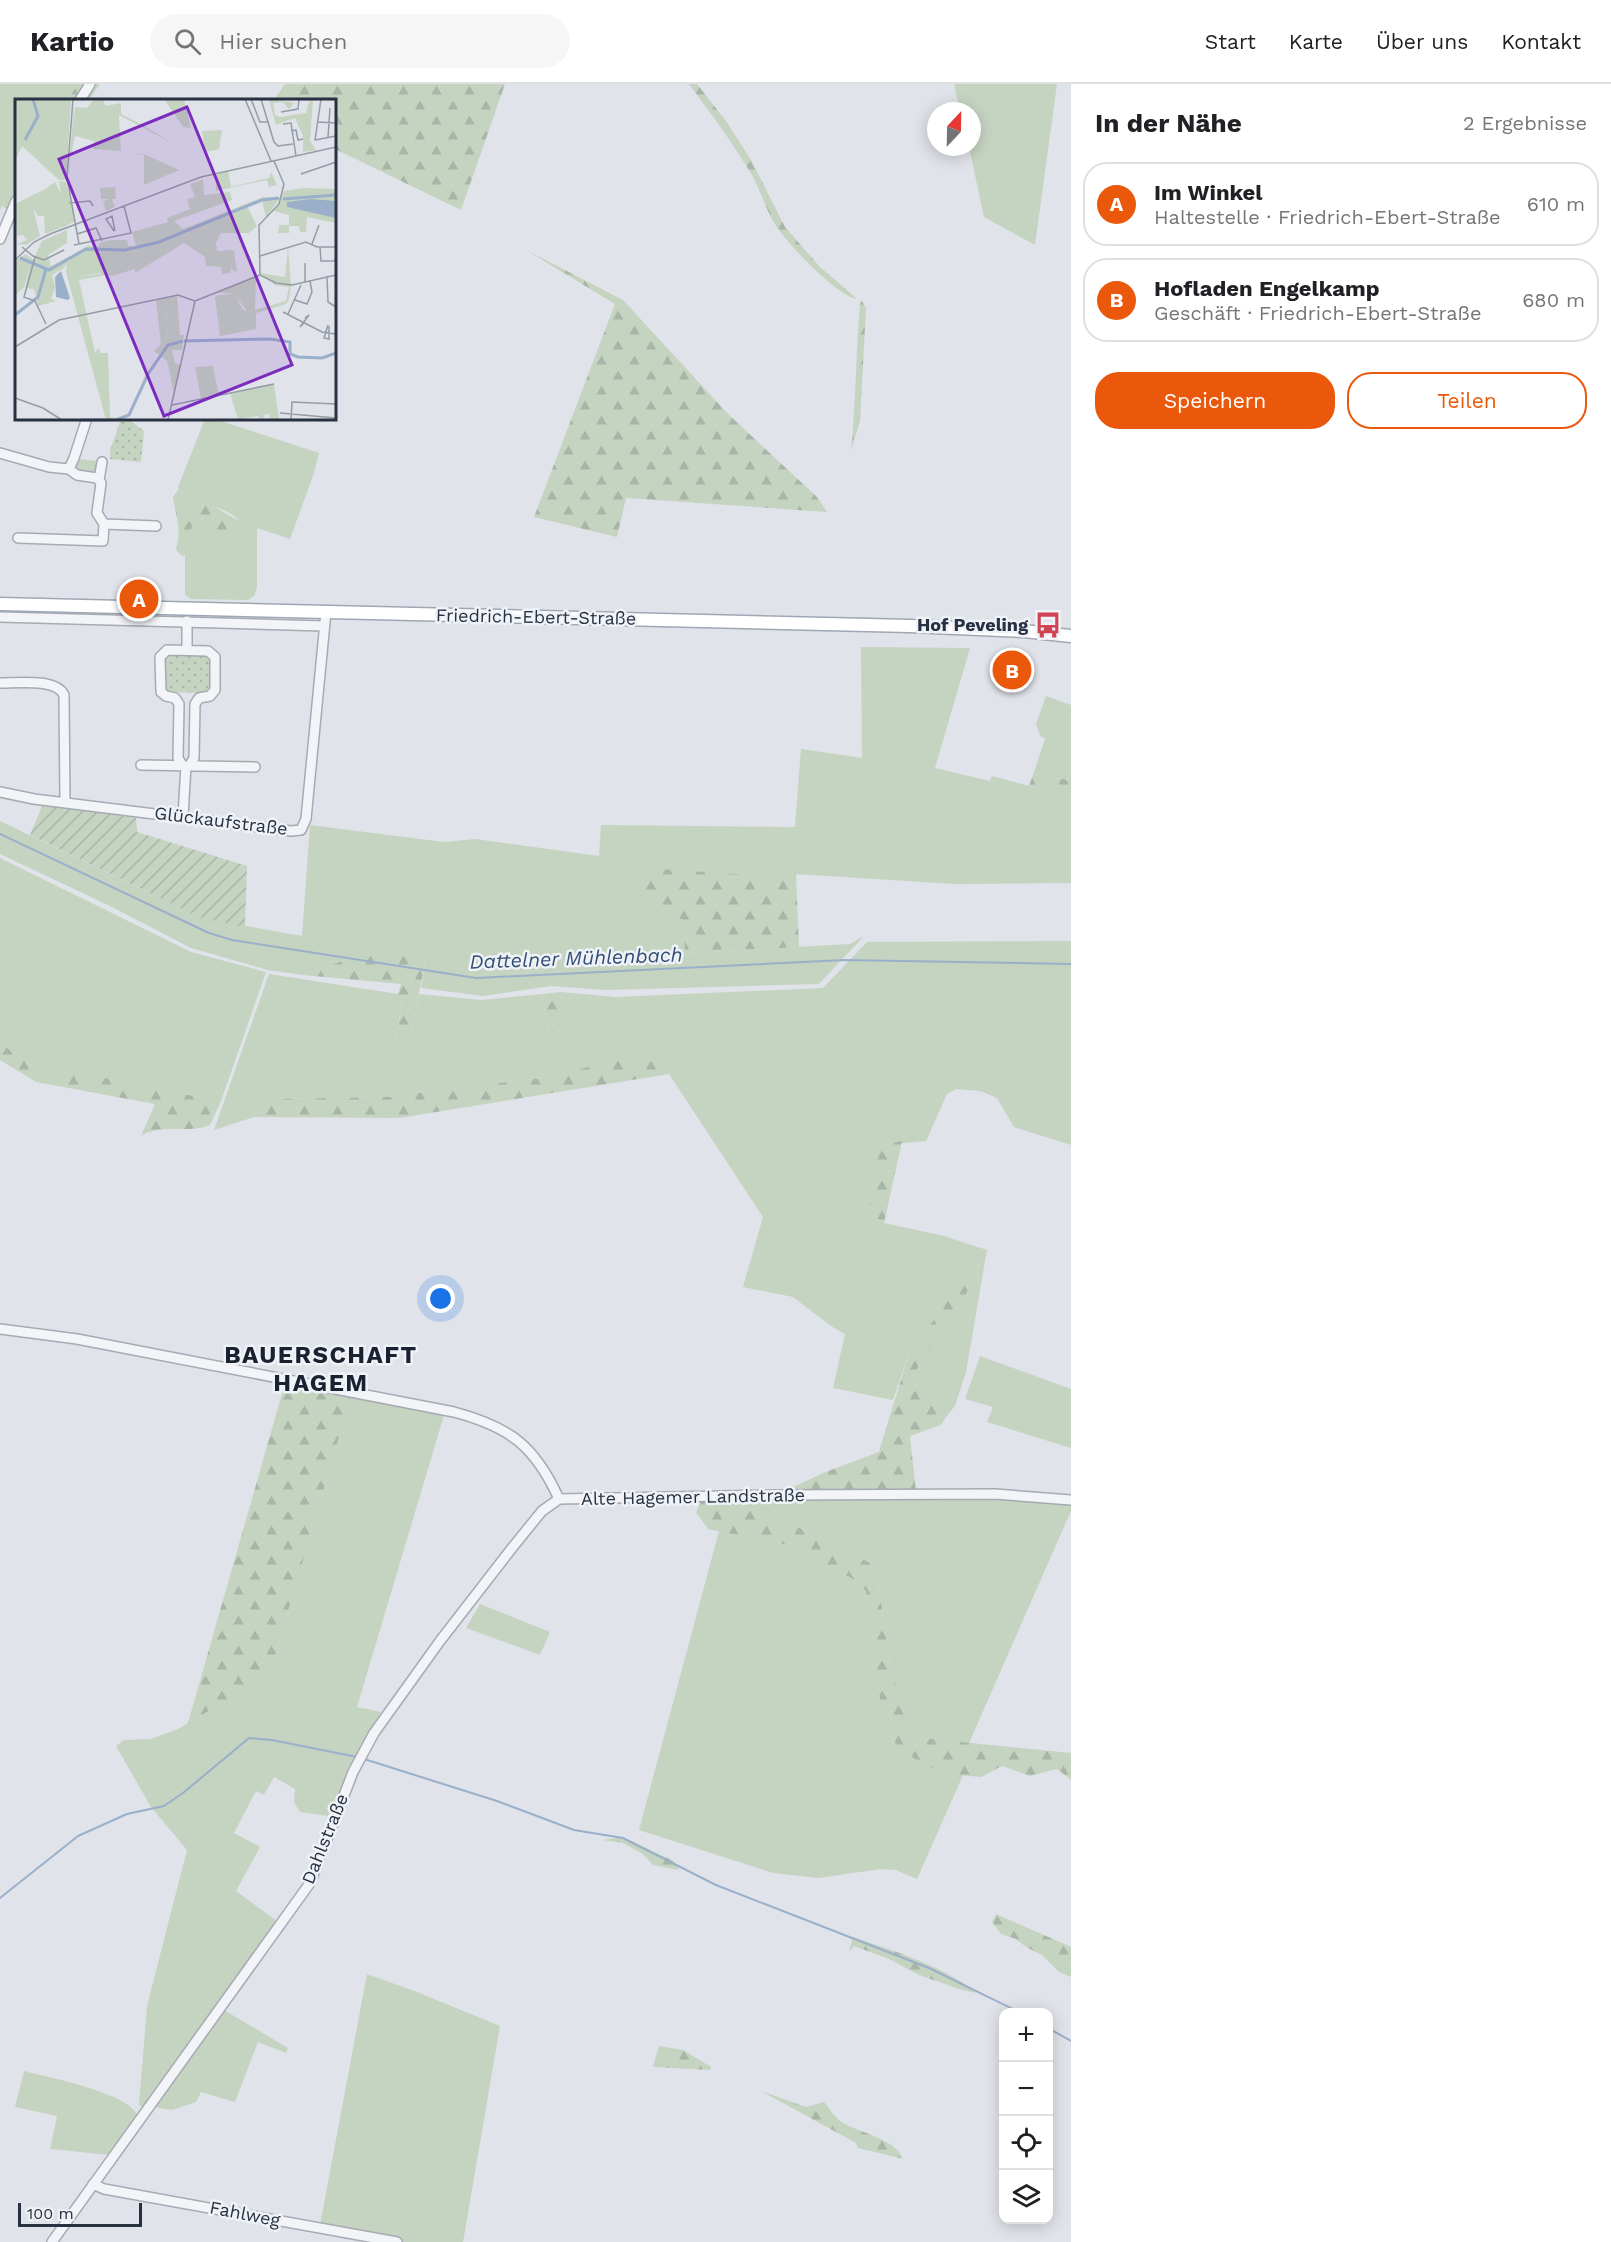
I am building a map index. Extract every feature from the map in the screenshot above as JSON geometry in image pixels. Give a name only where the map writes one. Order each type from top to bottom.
[{"type":"main road","name":"Friedrich-Ebert-Straße","points":[[0,604],[942,627],[1071,636]]},
{"type":"street","points":[[81,99],[90,84]]},
{"type":"street","points":[[0,239],[15,203]]},
{"type":"street","points":[[69,469],[86,420]]},
{"type":"street","points":[[0,453],[49,467],[69,469],[77,475],[100,481]]},
{"type":"street","points":[[18,538],[103,541],[104,524],[98,513],[102,462]]},
{"type":"street","points":[[104,524],[156,526]]},
{"type":"street","name":"Glückaufstraße","points":[[0,792],[34,799],[291,831],[301,830],[306,819],[326,612]]},
{"type":"street","points":[[0,617],[324,626]]},
{"type":"street","points":[[187,621],[188,650]]},
{"type":"street","points":[[183,816],[186,765],[194,758],[195,704],[199,698],[214,693],[215,657],[208,651],[167,650],[160,657],[160,692],[175,698],[179,704],[178,758],[186,765]]},
{"type":"street","points":[[0,683],[51,684],[63,691],[65,802]]},
{"type":"street","points":[[141,765],[255,767]]},
{"type":"street","name":"Alte Hagemer Landstraße","points":[[0,1329],[77,1339],[454,1412],[483,1420],[511,1434],[539,1461],[560,1499],[995,1494],[1071,1500]]},
{"type":"street","name":"Dahlstraße","points":[[52,2242],[310,1883],[353,1772],[374,1733],[440,1641],[512,1548],[542,1511],[560,1499]]},
{"type":"street","name":"Fahlweg","points":[[93,2184],[104,2189],[397,2242]]},
{"type":"green space","points":[[0,84],[78,84],[68,99],[15,99],[15,183],[0,210]]},
{"type":"green space","points":[[78,84],[100,84],[90,99],[68,99]]},
{"type":"green space","points":[[285,84],[505,84],[461,210],[336,149],[336,99],[275,99]]},
{"type":"green space","points":[[689,84],[697,84],[726,121],[751,160],[785,227],[820,267],[856,299],[836,288],[823,277],[779,230],[745,163]]},
{"type":"green space","points":[[954,84],[1057,84],[1035,245],[984,217],[971,156],[981,156],[981,102],[958,102]]},
{"type":"green space","points":[[15,183],[15,213],[2,206]]},
{"type":"green space","points":[[526,250],[623,300],[728,414],[817,497],[827,512],[626,498],[617,537],[534,517],[615,304]]},
{"type":"green space","points":[[862,301],[866,308],[860,421],[851,451],[860,302]]},
{"type":"green space","points":[[121,420],[129,420],[144,431],[141,462],[110,459],[110,451]]},
{"type":"green space","points":[[205,420],[218,420],[319,453],[290,539],[257,528],[257,587],[254,596],[248,600],[191,599],[185,595],[185,555],[192,526],[192,513],[203,517],[206,528],[239,521],[219,508],[182,499],[178,487]]},
{"type":"green space","points":[[78,459],[97,461],[97,471],[78,472],[75,467]]},
{"type":"green space","points":[[181,486],[184,489],[181,497],[183,500],[215,507],[239,521],[236,528],[212,532],[206,528],[203,517],[192,513],[192,526],[186,554],[182,556],[176,550],[178,528],[173,497]]},
{"type":"green space","points":[[861,647],[970,648],[935,768],[990,781],[992,776],[1071,797],[1071,883],[954,884],[796,874],[767,876],[684,918],[685,953],[850,944],[864,936],[819,984],[606,990],[551,986],[483,996],[421,988],[426,959],[373,950],[303,975],[268,970],[191,948],[110,906],[0,854],[0,821],[201,918],[302,936],[310,825],[444,842],[475,839],[599,856],[601,825],[795,827],[801,749],[862,758]]},
{"type":"green space","points":[[171,655],[206,656],[211,661],[210,688],[205,693],[169,692],[164,686],[165,660]]},
{"type":"green space","points":[[1046,696],[1071,705],[1071,780],[1033,775],[1045,739],[1040,736],[1036,724]]},
{"type":"green space","points":[[1033,775],[1071,780],[1071,797],[1029,786]]},
{"type":"green space","points":[[43,804],[136,818],[137,832],[247,866],[245,927],[201,918],[30,835]]},
{"type":"green space","points":[[0,858],[191,952],[266,972],[221,1101],[129,1084],[74,1070],[63,1075],[58,1086],[36,1082],[38,1070],[0,1043]]},
{"type":"green space","points":[[643,868],[767,876],[796,874],[799,947],[685,953],[683,919],[660,919],[647,894]]},
{"type":"green space","points":[[1071,941],[1071,1145],[1014,1127],[997,1098],[980,1091],[956,1089],[947,1094],[926,1141],[883,1145],[868,1212],[884,1223],[944,1236],[987,1250],[966,1372],[955,1406],[946,1417],[913,1375],[977,1277],[979,1260],[909,1353],[893,1400],[833,1388],[845,1334],[793,1297],[743,1287],[763,1217],[669,1074],[651,1055],[570,1071],[557,1076],[387,1097],[265,1099],[254,1117],[214,1130],[269,974],[398,994],[402,1000],[395,1044],[410,1037],[419,994],[481,1000],[542,994],[549,1033],[565,1029],[561,992],[616,997],[823,988],[867,942]]},
{"type":"green space","points":[[373,950],[426,959],[410,1037],[395,1044],[402,1001],[398,994],[401,984],[303,975]]},
{"type":"green space","points":[[561,992],[565,1029],[549,1033],[542,994]]},
{"type":"green space","points":[[0,1043],[38,1070],[36,1082],[0,1060]]},
{"type":"green space","points":[[651,1054],[669,1074],[399,1118],[254,1117],[265,1099],[387,1097],[557,1076],[570,1071]]},
{"type":"green space","points":[[74,1070],[129,1084],[221,1101],[210,1125],[193,1129],[157,1130],[141,1136],[155,1104],[58,1086],[62,1075]]},
{"type":"green space","points":[[902,1141],[884,1223],[868,1212],[877,1161],[883,1145]]},
{"type":"green space","points":[[979,1259],[977,1277],[913,1375],[946,1417],[941,1425],[910,1436],[916,1492],[794,1492],[793,1487],[879,1452],[909,1353]]},
{"type":"green space","points":[[980,1356],[1071,1389],[1071,1448],[987,1422],[993,1407],[965,1399]]},
{"type":"green space","points":[[285,1383],[351,1396],[269,1677],[188,1723]]},
{"type":"green space","points":[[351,1396],[444,1415],[357,1707],[381,1712],[347,1774],[328,1816],[300,1812],[294,1802],[295,1789],[274,1777],[264,1795],[256,1791],[234,1833],[260,1847],[236,1891],[278,1922],[143,2108],[139,2105],[147,2006],[187,1850],[151,1807],[116,1746],[124,1740],[150,1739],[176,1730],[269,1677]]},
{"type":"green space","points":[[702,1499],[732,1503],[794,1525],[876,1566],[890,1666],[912,1737],[1071,1753],[1071,1780],[1057,1769],[1030,1776],[1002,1766],[981,1777],[947,1774],[920,1763],[893,1741],[881,1708],[866,1591],[850,1577],[833,1573],[793,1546],[708,1529],[696,1512]]},
{"type":"green space","points":[[984,1499],[1071,1503],[1071,1511],[969,1743],[912,1737],[890,1666],[876,1566],[794,1525],[732,1503],[784,1500]]},
{"type":"green space","points":[[719,1531],[793,1546],[833,1573],[850,1577],[866,1591],[881,1708],[893,1741],[947,1774],[963,1775],[917,1879],[896,1870],[881,1869],[818,1878],[773,1873],[639,1830]]},
{"type":"green space","points":[[480,1604],[550,1632],[540,1655],[466,1628]]},
{"type":"green space","points":[[622,1837],[674,1861],[679,1870],[653,1865],[643,1854],[623,1843],[603,1840]]},
{"type":"green space","points":[[996,1914],[1071,1947],[1071,1977],[1059,1972],[1042,1955],[1016,1939],[1001,1934],[992,1922]]},
{"type":"green space","points":[[853,1937],[934,1967],[976,1993],[919,1975],[889,1959],[854,1946],[849,1952]]},
{"type":"green space","points":[[367,1974],[500,2026],[463,2242],[400,2242],[320,2225]]},
{"type":"green space","points":[[224,2010],[288,2048],[286,2053],[258,2042],[235,2102],[201,2092],[196,2102],[172,2110],[154,2107]]},
{"type":"green space","points":[[659,2046],[683,2050],[711,2067],[710,2070],[653,2067]]},
{"type":"green space","points":[[24,2071],[104,2093],[132,2108],[138,2116],[110,2155],[50,2149],[57,2116],[15,2107]]},
{"type":"green space","points":[[761,2091],[806,2107],[824,2102],[840,2121],[885,2141],[899,2152],[903,2159],[858,2148],[856,2143]]},
{"type":"waterway","name":"Dattelner Mühlenbach","points":[[0,834],[209,933],[232,940],[476,978],[844,960],[1071,964]]},
{"type":"waterway","points":[[0,1898],[78,1836],[127,1814],[164,1806],[249,1738],[272,1740],[357,1757]]},
{"type":"waterway","points":[[364,1759],[497,1801],[574,1830],[623,1838],[716,1885],[929,1968],[1011,2008]]},
{"type":"waterway","points":[[1053,2031],[1071,2041]]},
{"type":"place","name":"Im Winkel","points":[[139,599]]},
{"type":"place","name":"Hof Peveling","points":[[1048,625]]},
{"type":"place","name":"Hofladen Engelkamp","points":[[1012,670]]},
{"type":"district","name":"BAUERSCHAFT HAGEM","points":[[321,1369]]}]
